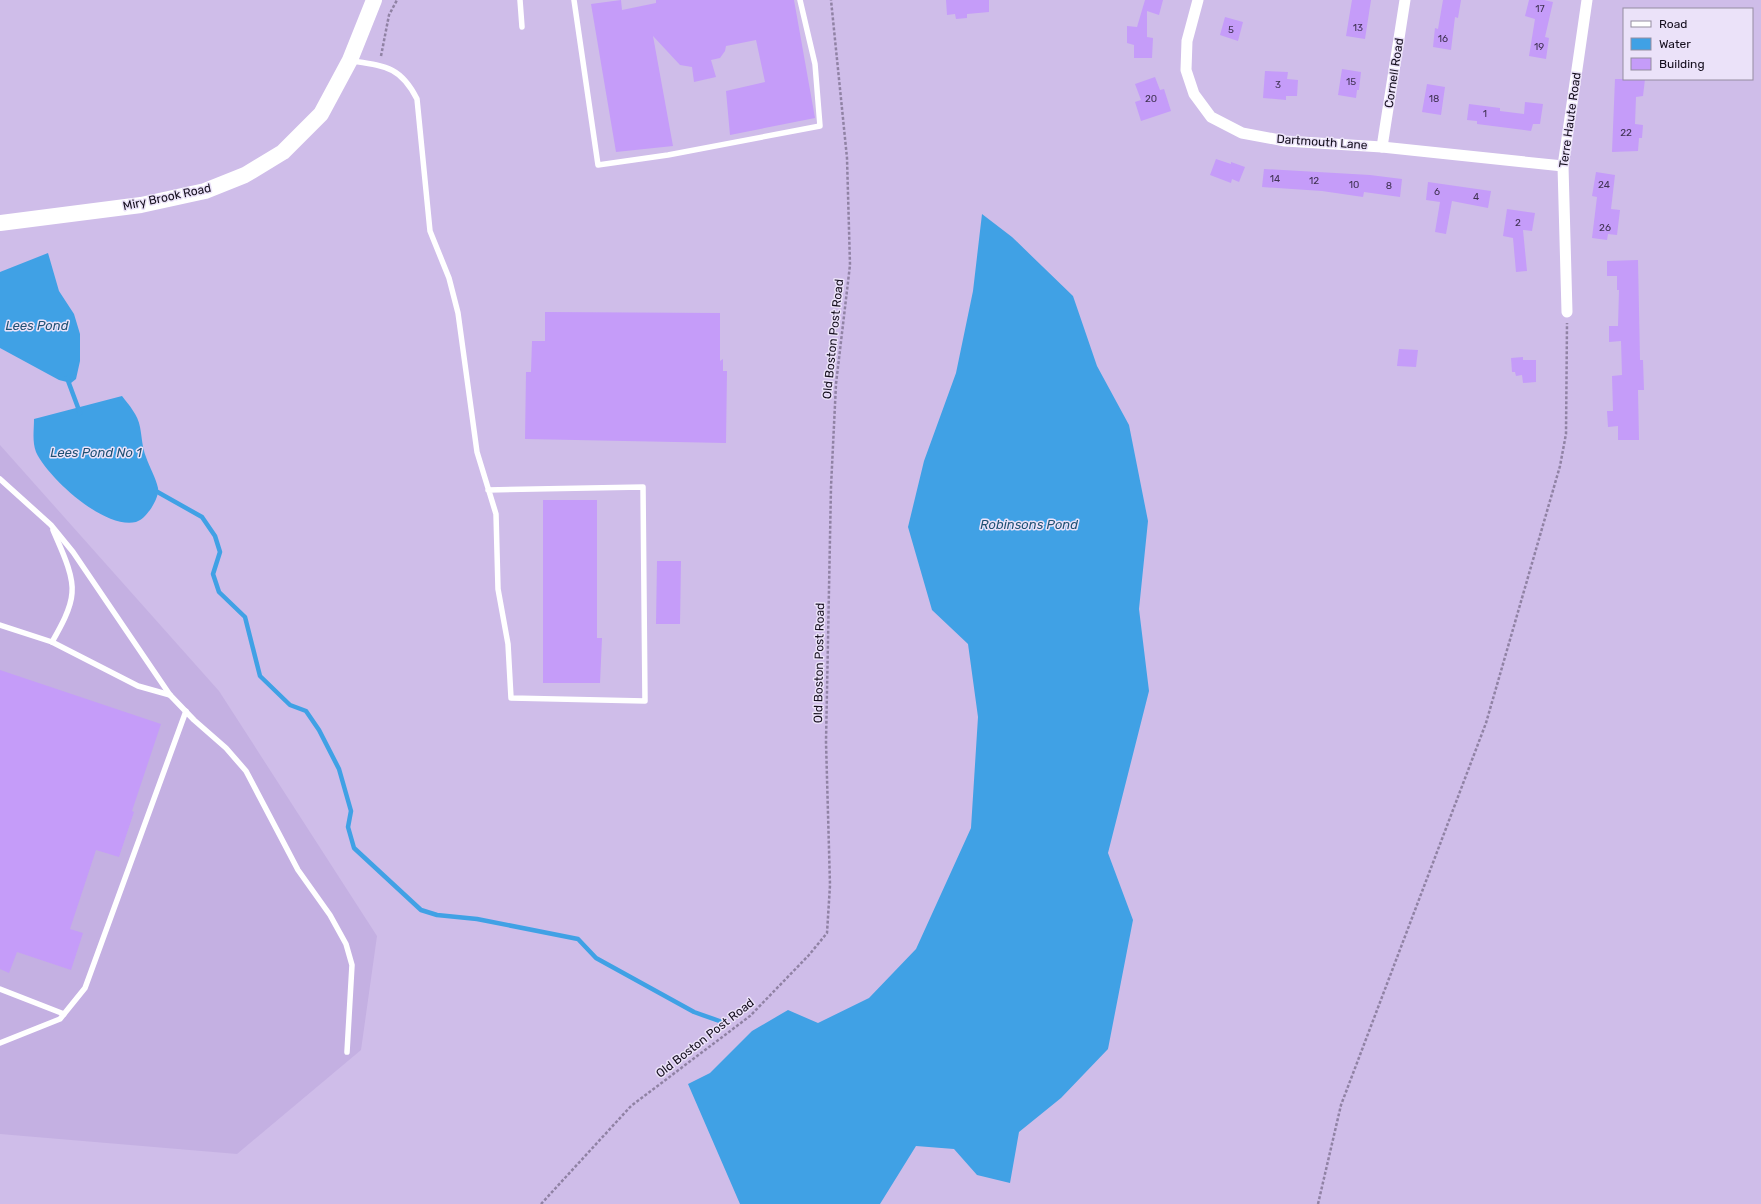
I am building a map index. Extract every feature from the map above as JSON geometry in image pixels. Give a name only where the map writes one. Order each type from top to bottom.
[{"type":"main road","name":"Miry Brook Road","points":[[0,223],[141,204],[205,191],[245,175],[284,152],[321,114],[350,60],[374,0]]},
{"type":"street","name":"Dartmouth Lane","points":[[1198,0],[1187,41],[1186,70],[1194,94],[1211,117],[1242,133],[1285,141],[1382,146],[1563,166]]},
{"type":"street","name":"Cornell Road","points":[[1382,146],[1405,0]]},
{"type":"street","name":"Terre Haute Road","points":[[1567,312],[1563,166],[1587,0]]},
{"type":"lane","points":[[520,0],[522,27]]},
{"type":"lane","points":[[574,0],[598,165],[668,155],[820,126],[815,64],[800,0]]},
{"type":"lane","points":[[350,60],[380,65],[399,74],[409,83],[417,99],[430,230],[449,278],[458,313],[477,452],[488,490],[496,514],[498,589],[508,644],[511,698],[645,701],[643,488],[488,490]]},
{"type":"lane","points":[[0,479],[51,525],[73,552],[170,695],[226,748],[246,770],[298,870],[330,916],[346,944],[352,965],[347,1052]]},
{"type":"lane","points":[[51,525],[68,566],[72,593],[65,618],[52,642]]},
{"type":"lane","points":[[0,625],[52,642],[138,686],[170,695]]},
{"type":"lane","points":[[0,1043],[60,1019],[85,988],[186,711]]},
{"type":"lane","points":[[0,989],[64,1014]]},
{"type":"path","points":[[380,65],[389,15],[397,0]]},
{"type":"path","name":"Old Boston Post Road","points":[[541,1204],[631,1106],[750,1016],[809,955],[827,932],[830,885],[826,742],[831,487],[836,384],[850,265],[847,158],[831,0]]},
{"type":"path","points":[[1318,1204],[1341,1105],[1486,723],[1560,466],[1566,434],[1567,312]]},
{"type":"shaded area","points":[[0,445],[219,691],[377,936],[361,1050],[237,1154],[0,1134]]},
{"type":"water","name":"Robinsons Pond","points":[[982,214],[1012,237],[1073,296],[1097,366],[1129,425],[1148,521],[1139,609],[1149,691],[1108,853],[1133,920],[1108,1049],[1061,1098],[1019,1132],[1010,1183],[977,1175],[954,1149],[916,1146],[880,1204],[740,1204],[688,1084],[710,1073],[752,1031],[788,1010],[818,1023],[869,998],[916,949],[971,828],[978,717],[968,644],[932,610],[908,527],[924,461],[956,373],[973,291]]},
{"type":"water","name":"Lees Pond","points":[[48,253],[59,291],[74,314],[80,334],[80,361],[76,379],[71,383],[59,380],[0,348],[0,272]]},
{"type":"water","name":"Lees Pond No 1","points":[[122,396],[133,410],[137,418],[147,461],[158,488],[155,502],[150,510],[142,519],[136,522],[123,522],[109,518],[79,500],[52,475],[42,463],[36,452],[34,444],[34,419]]},
{"type":"building","points":[[621,0],[622,10],[656,3],[656,0],[794,0],[815,118],[730,135],[726,91],[765,82],[756,40],[726,46],[725,51],[720,58],[711,60],[716,77],[694,82],[692,67],[680,65],[653,36],[673,146],[616,152],[591,4]]},
{"type":"building","points":[[946,0],[989,0],[989,12],[967,14],[967,18],[956,19],[955,14],[947,15]]},
{"type":"building","points":[[1145,0],[1163,0],[1159,15],[1147,11],[1147,37],[1153,38],[1152,58],[1134,58],[1134,45],[1127,43],[1127,26],[1137,27]]},
{"type":"building","points":[[1352,0],[1371,0],[1365,39],[1346,36]]},
{"type":"building","points":[[1443,0],[1461,0],[1458,18],[1455,17],[1451,50],[1433,47],[1435,28],[1438,29]]},
{"type":"building","points":[[1529,0],[1544,0],[1553,2],[1545,37],[1549,38],[1546,59],[1529,56],[1535,19],[1525,16]]},
{"type":"building","points":[[1225,17],[1243,22],[1238,41],[1220,35]]},
{"type":"building","points":[[1342,69],[1361,72],[1359,90],[1357,90],[1356,98],[1338,95]]},
{"type":"building","points":[[1265,71],[1288,72],[1287,79],[1298,80],[1297,96],[1286,96],[1286,100],[1263,98]]},
{"type":"building","points":[[1155,77],[1160,90],[1164,89],[1171,111],[1141,121],[1135,102],[1141,100],[1135,84]]},
{"type":"building","points":[[1615,79],[1645,80],[1643,96],[1636,97],[1635,124],[1643,125],[1642,138],[1639,138],[1638,151],[1612,152]]},
{"type":"building","points":[[1427,84],[1445,87],[1441,115],[1422,112]]},
{"type":"building","points":[[1525,102],[1543,104],[1540,124],[1533,124],[1531,131],[1477,124],[1477,121],[1467,120],[1469,104],[1500,108],[1500,111],[1524,114]]},
{"type":"building","points":[[1216,159],[1245,167],[1239,182],[1232,179],[1231,183],[1210,175]]},
{"type":"building","points":[[1264,169],[1370,175],[1402,179],[1400,197],[1364,192],[1363,197],[1322,191],[1262,187]]},
{"type":"building","points":[[1596,172],[1615,175],[1611,209],[1620,210],[1617,235],[1608,234],[1607,240],[1592,238],[1597,197],[1592,196]]},
{"type":"building","points":[[1428,182],[1491,191],[1488,208],[1452,201],[1446,234],[1435,232],[1440,202],[1426,200]]},
{"type":"building","points":[[1507,209],[1535,213],[1532,231],[1523,230],[1527,271],[1516,272],[1513,238],[1503,236]]},
{"type":"building","points":[[1638,260],[1640,360],[1643,360],[1644,390],[1638,390],[1639,440],[1618,440],[1618,426],[1608,427],[1607,411],[1613,411],[1612,376],[1622,375],[1621,341],[1609,342],[1609,326],[1618,326],[1619,290],[1617,290],[1617,276],[1607,276],[1607,261]]},
{"type":"building","points":[[545,312],[720,313],[720,361],[723,359],[723,371],[727,371],[726,443],[525,439],[526,372],[531,372],[532,341],[545,341]]},
{"type":"building","points":[[1399,349],[1418,350],[1416,367],[1397,366]]},
{"type":"building","points":[[1523,357],[1523,360],[1536,360],[1536,382],[1523,383],[1522,375],[1516,376],[1515,372],[1512,372],[1511,358]]},
{"type":"building","points":[[543,500],[597,500],[597,638],[602,638],[600,683],[543,683]]},
{"type":"building","points":[[657,561],[681,561],[680,624],[656,624]]},
{"type":"building","points":[[0,670],[161,724],[132,811],[134,812],[119,857],[96,850],[70,929],[83,933],[71,970],[17,952],[9,973],[0,969]]},
{"type":"waterway","points":[[67,378],[80,413]]},
{"type":"waterway","points":[[154,490],[202,517],[215,536],[220,552],[213,574],[219,592],[245,617],[260,676],[290,705],[306,711],[319,730],[339,769],[351,811],[348,827],[354,848],[421,910],[437,915],[477,919],[578,939],[596,958],[694,1012],[725,1023]]}]
